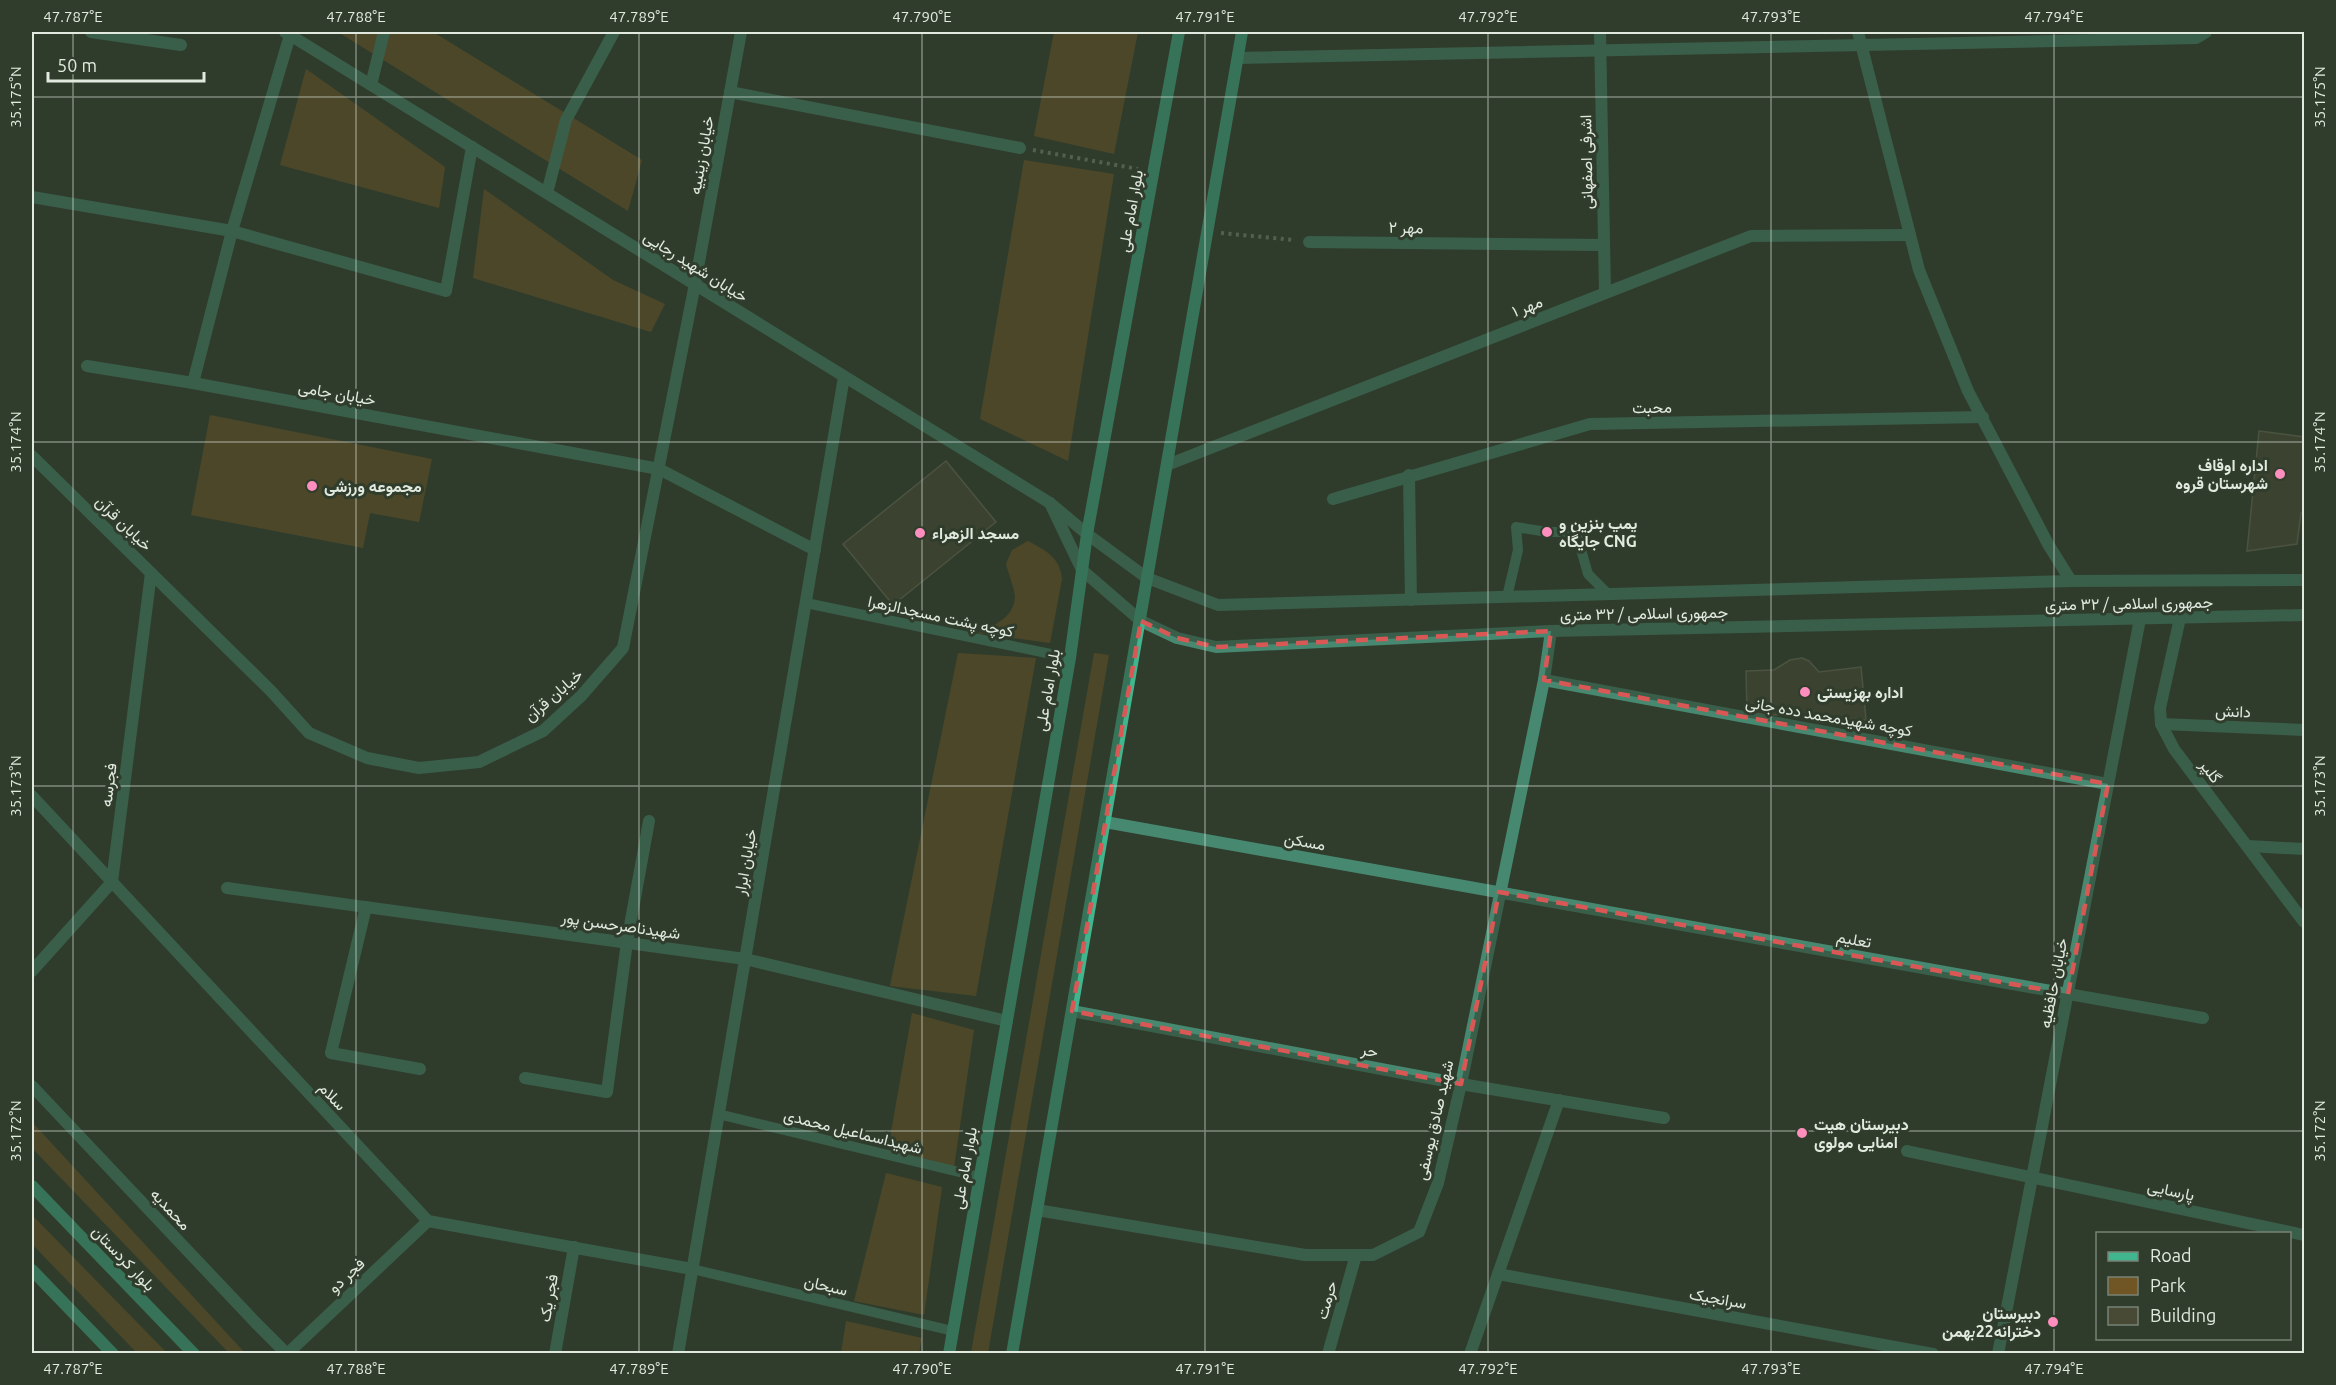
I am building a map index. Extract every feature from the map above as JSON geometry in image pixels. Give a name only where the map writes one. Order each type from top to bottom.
[{"type":"main road","name":"بلوار امام علی","points":[[949,1353],[1070,658],[1087,534],[1179,32]]},
{"type":"main road","points":[[1012,1353],[1242,32]]},
{"type":"main road","name":"بلوار کردستان","points":[[32,1186],[194,1353]]},
{"type":"main road","points":[[32,1270],[113,1353]]},
{"type":"street","points":[[92,32],[181,45]]},
{"type":"street","points":[[371,85],[384,32]]},
{"type":"street","points":[[547,193],[566,120],[607,41],[614,32]]},
{"type":"street","name":"خیابان زینبیه","points":[[695,284],[741,32]]},
{"type":"street","name":"اشرفی اصفهانی","points":[[1600,32],[1605,293]]},
{"type":"street","points":[[1858,32],[1923,281],[1968,391],[2048,544],[2071,581]]},
{"type":"street","points":[[1238,58],[2196,38],[2206,32]]},
{"type":"street","points":[[193,383],[287,33]]},
{"type":"street","name":"خیابان شهید رجایی","points":[[287,33],[1050,503],[1087,534],[1147,578]]},
{"type":"street","points":[[730,92],[1020,148]]},
{"type":"street","points":[[32,197],[232,231],[446,291],[472,147]]},
{"type":"street","name":"مهر ۱","points":[[1167,465],[1750,236],[1910,235]]},
{"type":"street","name":"مهر ۲","points":[[1309,242],[1605,245]]},
{"type":"street","name":"خیابان قرآن","points":[[32,456],[271,691],[309,733],[367,758],[419,768],[479,762],[543,730],[581,696],[623,648],[695,284]]},
{"type":"street","name":"خیابان جامی","points":[[87,366],[193,383],[659,469],[815,550]]},
{"type":"street","name":"خیابان ابرار","points":[[678,1353],[844,376]]},
{"type":"street","name":"محبت","points":[[1333,499],[1590,424],[1983,417]]},
{"type":"street","points":[[1409,476],[1411,600]]},
{"type":"street","name":"جمهوری اسلامی / ۳۲ متری","points":[[1050,503],[1082,570],[1141,621],[1177,638],[1216,647],[1551,631],[2304,615]]},
{"type":"street","name":"فجرسه","points":[[112,882],[151,573]]},
{"type":"street","name":"جمهوری اسلامی / ۳۲ متری","points":[[1147,578],[1218,605],[2071,581],[2304,580]]},
{"type":"street","points":[[2161,724],[2160,708],[2180,618]]},
{"type":"street","name":"خیابان حافظیه","points":[[1998,1353],[2140,619]]},
{"type":"street","name":"شهید صادق یوسفی","points":[[1037,1210],[1305,1255],[1373,1255],[1419,1232],[1438,1183],[1461,1084],[1544,680],[1551,631]]},
{"type":"street","name":"کوچه شهیدمحمد دده جانی","points":[[1544,680],[2108,784]]},
{"type":"street","name":"دانش","points":[[2161,724],[2304,730]]},
{"type":"street","name":"گلپر","points":[[2161,724],[2174,749],[2304,922]]},
{"type":"street","name":"سلام","points":[[32,796],[428,1221]]},
{"type":"street","points":[[525,1078],[607,1092],[627,942],[649,821]]},
{"type":"street","name":"مسکن","points":[[1105,822],[1499,892]]},
{"type":"street","points":[[2248,846],[2304,849]]},
{"type":"street","points":[[32,970],[112,882]]},
{"type":"street","name":"شهیدناصرحسن پور","points":[[227,888],[745,959],[1007,1021]]},
{"type":"street","name":"تعلیم","points":[[1499,892],[2203,1018]]},
{"type":"street","points":[[366,907],[331,1053],[420,1069]]},
{"type":"street","name":"حر","points":[[1072,1011],[1461,1084],[1664,1118]]},
{"type":"street","name":"محمدیه","points":[[32,1086],[287,1353]]},
{"type":"street","points":[[1470,1353],[1559,1100]]},
{"type":"street","name":"پارسایی","points":[[1907,1151],[2289,1232]]},
{"type":"street","points":[[428,1221],[692,1269]]},
{"type":"street","name":"فجر دو","points":[[287,1353],[428,1221]]},
{"type":"street","name":"فجر یک","points":[[555,1353],[574,1248]]},
{"type":"street","name":"حرمت","points":[[1328,1353],[1356,1255]]},
{"type":"street","name":"سرانجیک","points":[[1498,1274],[1933,1353]]},
{"type":"lane","points":[[1507,597],[1518,550],[1516,527],[1547,532],[1576,532],[1588,574],[1608,594]]},
{"type":"lane","name":"کوچه پشت مسجدالزهرا","points":[[806,603],[1070,658]]},
{"type":"lane","name":"شهیداسماعیل محمدی","points":[[718,1114],[980,1177]]},
{"type":"lane","name":"سبحان","points":[[692,1269],[953,1331]]},
{"type":"path","points":[[1020,148],[1154,172]]},
{"type":"path","points":[[1208,231],[1309,242]]},
{"type":"highlighted area","points":[[1141,621],[1177,638],[1216,647],[1551,631],[1544,680],[2108,784],[2068,994],[1499,892],[1461,1084],[1072,1011]]},
{"type":"green space","points":[[338,32],[433,32],[642,160],[628,211]]},
{"type":"green space","points":[[1054,32],[1138,32],[1114,154],[1034,136]]},
{"type":"green space","points":[[306,69],[445,167],[439,208],[280,165]]},
{"type":"green space","points":[[1024,160],[1114,174],[1068,461],[980,419]]},
{"type":"green space","points":[[484,189],[613,280],[665,304],[651,332],[473,278]]},
{"type":"green space","name":"مجموعه ورزشی","points":[[210,415],[432,459],[419,522],[370,513],[363,548],[191,515]]},
{"type":"green space","points":[[1028,541],[1051,556],[1061,571],[1062,579],[1050,643],[978,633],[1002,620],[1011,610],[1015,594],[1006,564],[1012,550]]},
{"type":"green space","points":[[958,653],[1036,658],[976,996],[890,986]]},
{"type":"green space","points":[[1094,653],[1109,655],[988,1353],[971,1353]]},
{"type":"green space","points":[[912,1013],[974,1030],[954,1167],[888,1149]]},
{"type":"green space","points":[[32,1122],[245,1353],[229,1353],[32,1148]]},
{"type":"green space","points":[[886,1173],[942,1187],[924,1315],[854,1301]]},
{"type":"green space","points":[[32,1215],[167,1353],[137,1353],[32,1244]]},
{"type":"green space","points":[[846,1321],[922,1338],[919,1353],[841,1353]]},
{"type":"building","name":"اداره اوقاف شهرستان قروه","points":[[2259,431],[2304,437],[2304,511],[2301,513],[2297,544],[2247,551]]},
{"type":"building","name":"مسجد الزهراء","points":[[946,461],[996,522],[893,605],[843,544]]},
{"type":"building","name":"اداره بهزیستی","points":[[1802,658],[1809,661],[1819,672],[1861,667],[1866,720],[1747,713],[1746,671],[1774,670],[1790,660]]},
{"type":"place","name":"اداره اوقاف شهرستان قروه","points":[[2280,474]]},
{"type":"place","name":"مجموعه ورزشی","points":[[312,486]]},
{"type":"place","name":"پمپ بنزین و جایگاه CNG","points":[[1547,532]]},
{"type":"place","name":"مسجد الزهراء","points":[[920,533]]},
{"type":"place","name":"اداره بهزیستی","points":[[1805,692]]},
{"type":"place","name":"دبیرستان هیت امنایی مولوی","points":[[1802,1133]]},
{"type":"place","name":"دبیرستان دخترانه22بهمن","points":[[2053,1322]]}]
